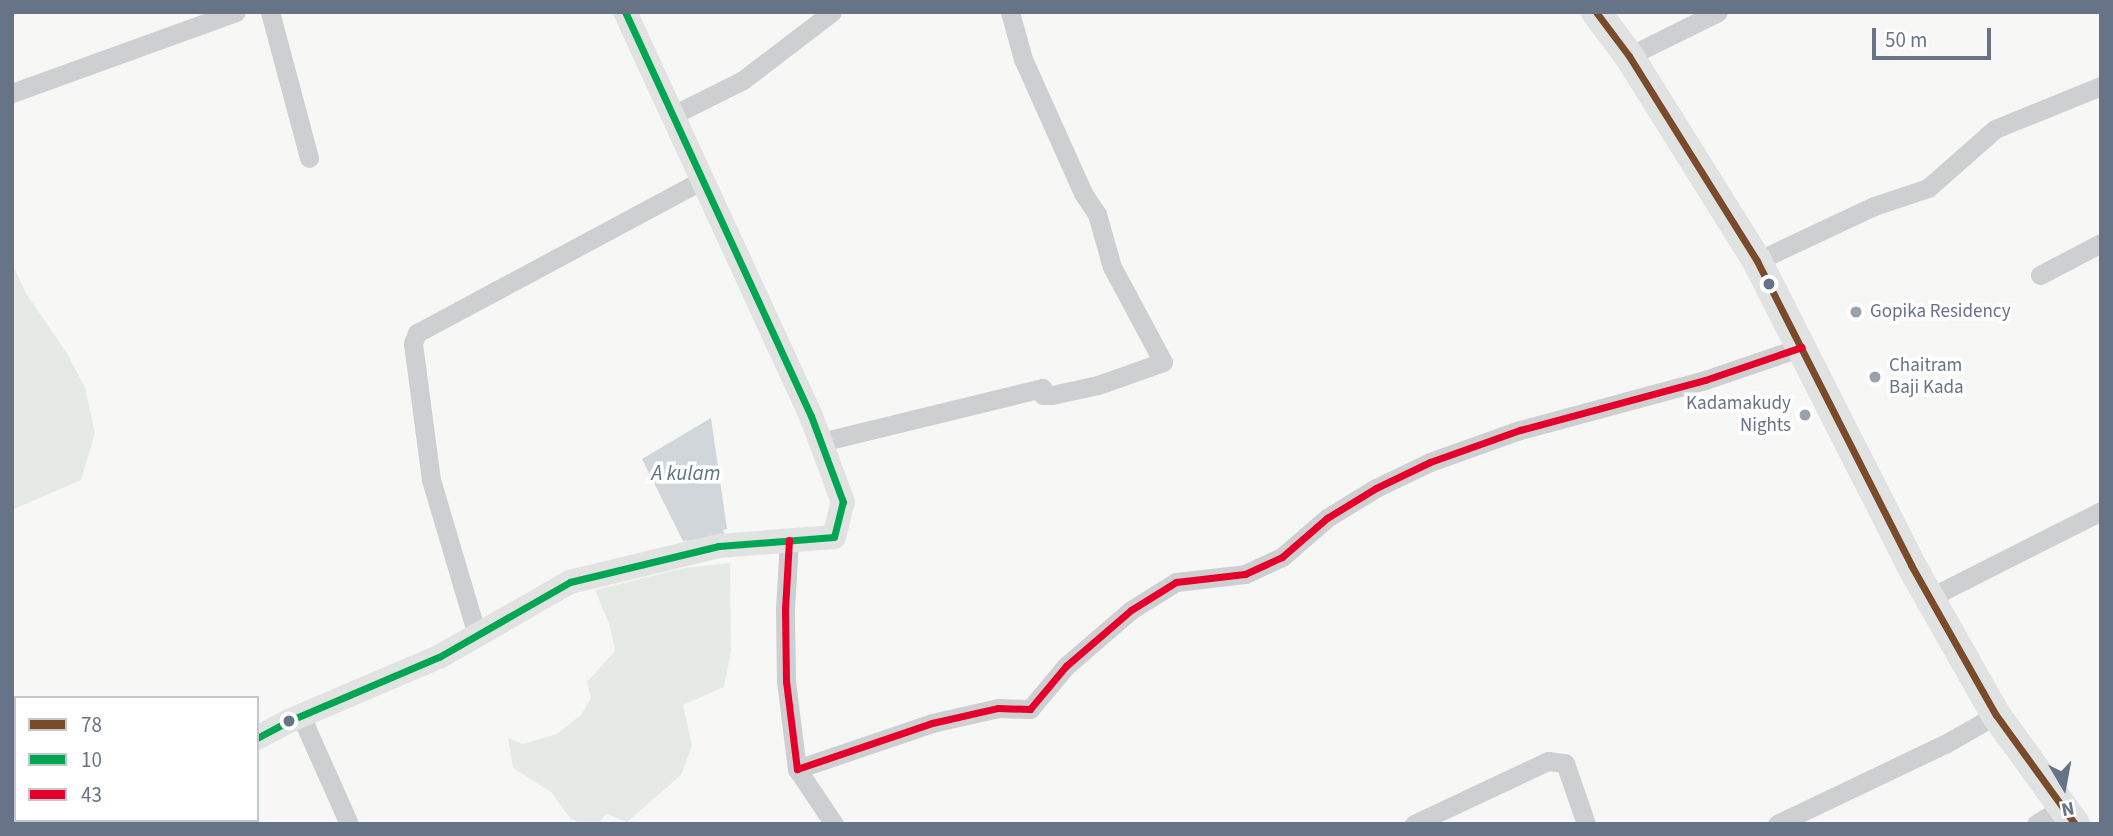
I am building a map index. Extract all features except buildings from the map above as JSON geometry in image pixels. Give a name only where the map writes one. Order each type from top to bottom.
[{"type":"highway","points":[[1596,12],[1629,56],[1757,261],[1929,598],[1996,715],[2069,816]]},
{"type":"main road","points":[[259,737],[301,716],[439,657],[570,582],[719,546],[834,537],[843,502],[821,442],[625,12]]},
{"type":"street","points":[[12,93],[236,12]]},
{"type":"street","points":[[270,12],[309,158]]},
{"type":"street","points":[[671,116],[743,80],[832,12]]},
{"type":"street","points":[[821,442],[1042,388],[1043,395],[1052,395],[1098,385],[1163,362],[1112,267],[1097,214],[1083,193],[1023,59],[1010,12]]},
{"type":"street","points":[[1629,56],[1718,12]]},
{"type":"street","points":[[1757,261],[1874,206],[1928,188],[1995,129],[2101,86]]},
{"type":"street","points":[[477,635],[431,480],[413,343],[417,332],[701,181]]},
{"type":"street","points":[[2040,275],[2101,243]]},
{"type":"street","points":[[797,769],[932,723],[998,708],[1030,709],[1066,666],[1131,610],[1176,582],[1245,574],[1282,556],[1327,518],[1376,488],[1430,462],[1520,430],[1705,380],[1802,347]]},
{"type":"street","points":[[1929,598],[2101,511]]},
{"type":"street","points":[[789,540],[785,609],[786,681],[797,769],[834,824]]},
{"type":"street","points":[[1777,824],[1945,744],[1996,715]]},
{"type":"street","points":[[301,716],[349,824]]},
{"type":"street","points":[[1414,824],[1548,761],[1565,763],[1586,824]]},
{"type":"street","points":[[2036,824],[2069,816]]},
{"type":"shaded area","points":[[12,263],[25,292],[68,355],[85,388],[95,433],[81,480],[12,510]]},
{"type":"shaded area","points":[[730,563],[731,652],[724,687],[683,705],[692,746],[681,775],[627,822],[606,814],[598,824],[581,824],[570,818],[551,792],[513,768],[508,738],[523,744],[557,734],[581,715],[591,698],[587,682],[615,651],[610,626],[595,590],[684,568]]},
{"type":"water","name":"A kulam","points":[[711,418],[727,529],[723,530],[725,537],[683,541],[642,459]]},
{"type":"transit line","name":"10","points":[[259,737],[291,720],[439,657],[570,582],[719,546],[834,537],[843,502],[811,416],[625,12]]},
{"type":"transit line","name":"78","points":[[1596,12],[1629,56],[1757,261],[1911,565],[1996,715],[2075,824]]},
{"type":"transit line","name":"43","points":[[789,540],[785,609],[786,681],[797,769],[932,723],[998,708],[1030,709],[1066,666],[1131,610],[1176,582],[1245,574],[1282,557],[1327,518],[1376,488],[1430,462],[1520,430],[1705,380],[1802,347]]},
{"type":"place","name":"Gopika Residency","points":[[1856,312]]},
{"type":"place","name":"Chaitram Baji Kada","points":[[1875,377]]},
{"type":"place","name":"Kadamakudy Nights","points":[[1805,415]]}]
